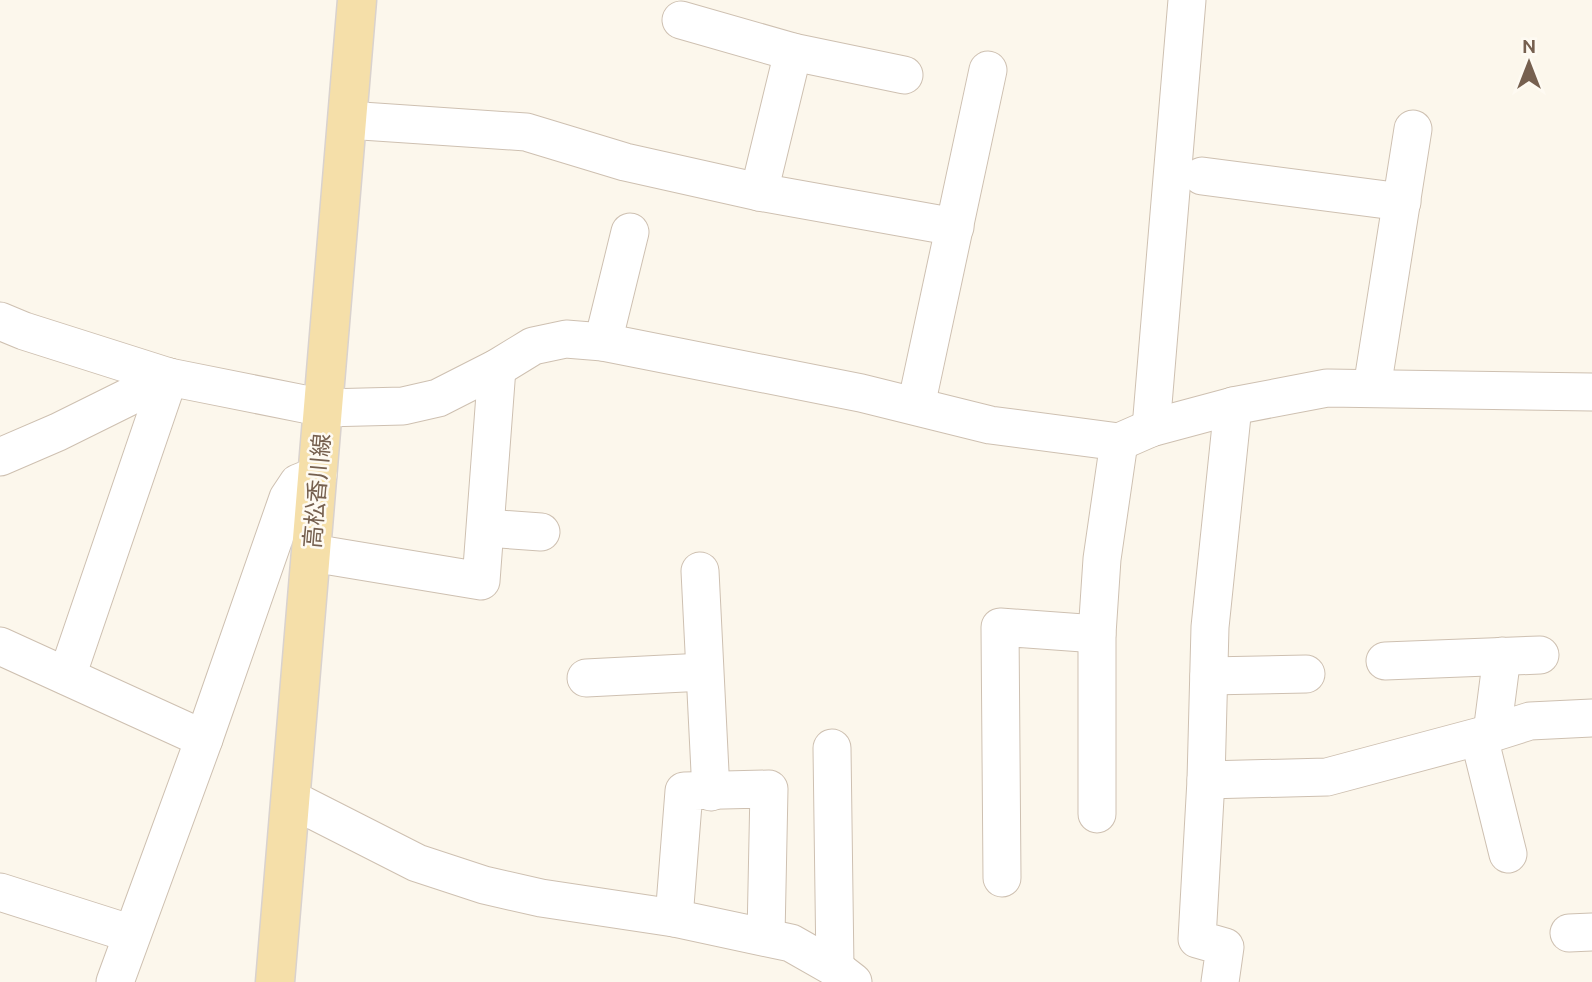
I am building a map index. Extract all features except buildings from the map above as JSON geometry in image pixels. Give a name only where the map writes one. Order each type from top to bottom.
[{"type":"main road","name":"高松香川線","points":[[275,982],[357,0]]},
{"type":"street","points":[[1097,814],[1097,634],[1102,559],[1135,435],[1187,0]]},
{"type":"street","points":[[681,20],[793,52],[904,75]]},
{"type":"street","points":[[759,192],[793,52]]},
{"type":"street","points":[[916,406],[988,70]]},
{"type":"street","points":[[347,120],[526,132],[625,162],[759,192],[955,227]]},
{"type":"street","points":[[1372,388],[1413,129]]},
{"type":"street","points":[[1202,176],[1402,202]]},
{"type":"street","points":[[603,342],[630,232]]},
{"type":"street","points":[[0,321],[169,377],[324,408],[402,406],[438,398],[497,369],[533,346],[566,339],[603,342],[862,393],[990,425],[1135,435],[1233,406],[1326,388],[1592,392]]},
{"type":"street","points":[[312,553],[481,581],[497,369]]},
{"type":"street","points":[[0,457],[58,432],[169,377]]},
{"type":"street","points":[[68,676],[169,377]]},
{"type":"street","points":[[1220,982],[1225,947],[1197,939],[1206,780],[1210,627],[1233,406]]},
{"type":"street","points":[[115,982],[288,498],[298,483],[318,475]]},
{"type":"street","points":[[486,528],[541,532]]},
{"type":"street","points":[[700,571],[711,792]]},
{"type":"street","points":[[1002,878],[1000,627],[1097,634]]},
{"type":"street","points":[[0,646],[204,739]]},
{"type":"street","points":[[1385,661],[1541,655]]},
{"type":"street","points":[[1502,656],[1485,735],[1508,854]]},
{"type":"street","points":[[586,678],[704,673]]},
{"type":"street","points":[[1209,676],[1306,674]]},
{"type":"street","points":[[1206,780],[1326,776],[1530,721],[1592,718]]},
{"type":"street","points":[[832,748],[844,975]]},
{"type":"street","points":[[674,918],[684,791],[769,789],[766,936]]},
{"type":"street","points":[[291,799],[417,863],[484,885],[541,898],[674,918],[766,936],[790,943],[844,975]]},
{"type":"street","points":[[1,898],[132,934]]}]
